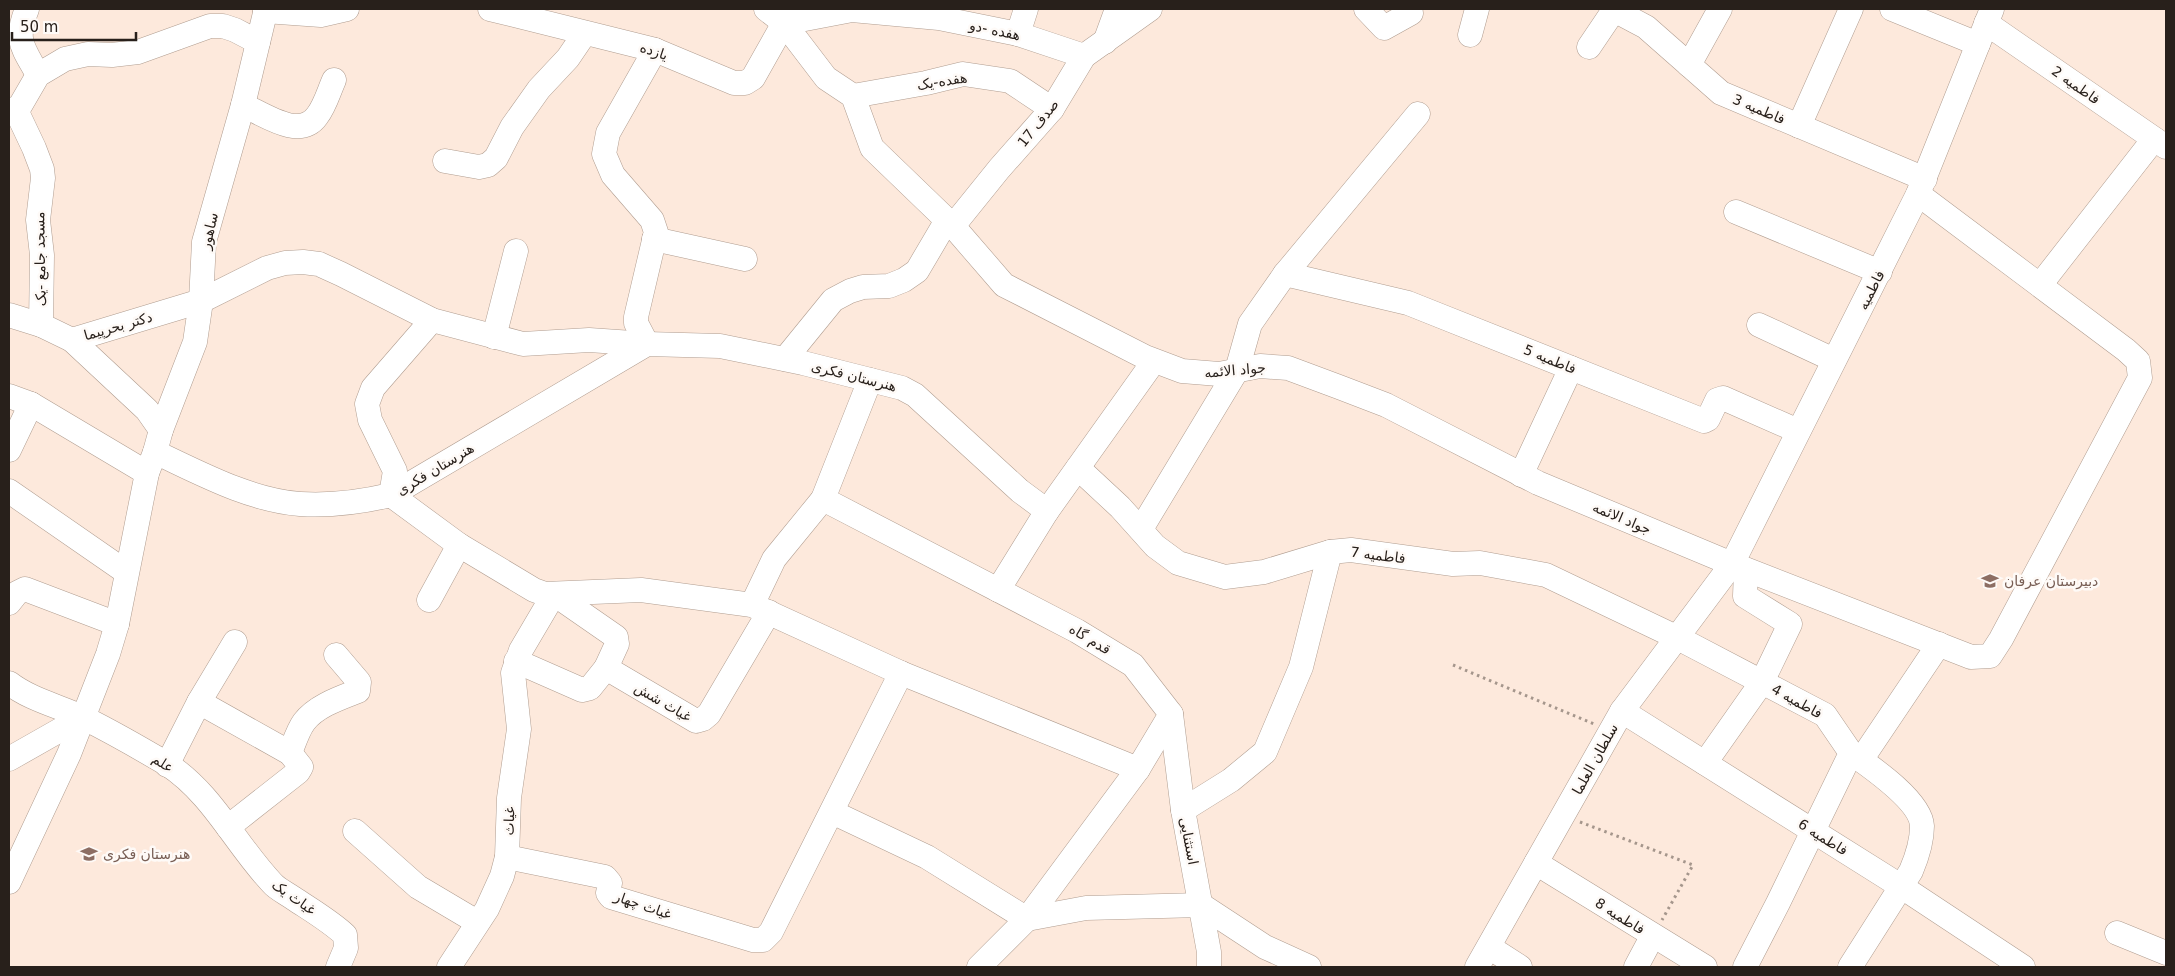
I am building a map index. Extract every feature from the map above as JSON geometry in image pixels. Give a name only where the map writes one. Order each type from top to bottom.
[{"type":"street","points":[[27,9],[14,38],[38,76]]},
{"type":"street","points":[[266,10],[321,15],[347,9]]},
{"type":"street","name":"یازده","points":[[490,9],[655,50],[734,83],[745,83],[753,78],[787,16]]},
{"type":"street","points":[[766,9],[787,16],[826,78],[853,96]]},
{"type":"street","points":[[1018,34],[1026,9]]},
{"type":"street","points":[[1105,42],[1117,9]]},
{"type":"street","name":"صدف 17","points":[[785,359],[833,300],[850,290],[864,286],[889,286],[904,280],[917,271],[950,223],[1052,110],[1084,56],[1150,9]]},
{"type":"street","points":[[1366,9],[1384,28],[1411,13]]},
{"type":"street","points":[[1470,35],[1477,9]]},
{"type":"street","points":[[1589,47],[1613,9]]},
{"type":"street","name":"فاطمیه 3","points":[[1613,9],[1646,27],[1721,93],[1799,126],[1922,186]]},
{"type":"street","points":[[1689,65],[1720,9]]},
{"type":"street","points":[[1799,126],[1851,9]]},
{"type":"street","name":"فاطمیه 2","points":[[1892,9],[1985,25],[2160,143]]},
{"type":"street","name":"ساهور","points":[[154,451],[195,342],[201,301],[204,242],[243,105],[266,10]]},
{"type":"street","name":"هفده -دو","points":[[787,16],[852,10],[941,13],[1018,34],[1084,56]]},
{"type":"street","name":"فاطمیه","points":[[1739,567],[1798,430],[1880,272],[1922,186],[1985,25]]},
{"type":"street","points":[[12,111],[38,76],[65,59],[88,54],[138,52],[210,26],[223,26],[235,30],[258,42]]},
{"type":"street","points":[[445,161],[479,166],[488,165],[496,158],[512,127],[538,89],[568,58],[585,33]]},
{"type":"street","points":[[647,344],[636,323],[636,317],[656,232],[652,220],[613,175],[604,154],[608,132],[630,90],[655,50]]},
{"type":"street","name":"هفده-یک","points":[[853,96],[926,83],[963,74],[1010,81],[1052,110]]},
{"type":"street","points":[[243,105],[294,128],[308,126],[318,115],[334,80]]},
{"type":"street","name":"جواد الائمه","points":[[853,96],[872,148],[950,223],[1004,285],[1154,361],[1182,371],[1219,374],[1260,366],[1288,368],[1386,405],[1521,475],[1739,567]]},
{"type":"street","name":"مسجد جامع -یک","points":[[12,111],[34,148],[42,169],[43,178],[38,220],[42,255],[41,325]]},
{"type":"street","points":[[1141,529],[1237,370],[1250,324],[1285,274],[1418,114]]},
{"type":"street","points":[[2040,285],[2160,143]]},
{"type":"street","points":[[1739,567],[1971,657],[1990,656],[2001,640],[2140,378],[2138,361],[2126,350],[2040,285],[1922,186]]},
{"type":"street","points":[[1736,212],[1880,272]]},
{"type":"street","points":[[654,239],[745,259]]},
{"type":"street","points":[[494,337],[516,250]]},
{"type":"street","name":"هنرستان فکری","points":[[201,301],[267,268],[285,263],[303,262],[319,264],[342,274],[432,320],[522,344],[589,340],[720,346],[785,359],[870,380],[902,388],[915,395],[1020,491],[1047,511]]},
{"type":"street","name":"فاطمیه 5","points":[[1285,274],[1408,302],[1704,420],[1708,418],[1717,400],[1723,398],[1798,430]]},
{"type":"street","name":"دکتر بحرپیما","points":[[9,315],[41,325],[72,340],[201,301]]},
{"type":"street","points":[[432,320],[372,388],[367,404],[370,420],[396,471],[391,495],[459,545],[534,590],[545,594],[641,590],[761,608],[902,673],[1138,769]]},
{"type":"street","points":[[1760,325],[1834,360]]},
{"type":"street","points":[[9,882],[69,754],[108,654],[117,624],[126,572],[154,451],[147,410],[72,340]]},
{"type":"street","name":"هنرستان فکری","points":[[9,396],[154,451],[233,487],[299,504],[361,502],[391,495],[647,344]]},
{"type":"street","points":[[998,590],[1047,511],[1154,361]]},
{"type":"street","points":[[1521,475],[1571,368]]},
{"type":"street","points":[[823,499],[870,380]]},
{"type":"street","points":[[9,450],[32,404]]},
{"type":"street","name":"فاطمیه 7","points":[[1078,468],[1141,529],[1155,546],[1178,563],[1225,576],[1264,572],[1330,552],[1351,550],[1453,564],[1480,563],[1546,575],[1676,637]]},
{"type":"street","points":[[9,491],[126,572]]},
{"type":"street","name":"قدم گاه","points":[[823,499],[1077,630],[1133,665],[1171,714]]},
{"type":"street","name":"غیاث شش","points":[[606,668],[696,721],[703,719],[761,608],[774,559],[823,499]]},
{"type":"street","points":[[429,600],[459,545]]},
{"type":"street","points":[[1183,810],[1231,780],[1265,752],[1302,667],[1330,552]]},
{"type":"street","points":[[1705,763],[1762,682],[1790,624],[1745,596],[1739,567]]},
{"type":"street","name":"سلطان العلما","points":[[1477,967],[1617,720],[1676,637],[1739,567]]},
{"type":"street","points":[[9,603],[17,593],[25,590],[117,624]]},
{"type":"street","points":[[554,594],[616,637],[617,644],[606,668],[590,688],[582,690],[516,661],[554,594]]},
{"type":"street","name":"فاطمیه 4","points":[[1676,637],[1825,715],[1856,757],[1912,803],[1922,825],[1918,855],[1902,887],[1850,967]]},
{"type":"street","points":[[167,765],[200,702],[235,642]]},
{"type":"street","points":[[1745,967],[1778,903],[1812,830],[1856,757],[1938,644]]},
{"type":"street","points":[[290,753],[307,718],[332,702],[358,690],[360,687],[359,682],[336,655]]},
{"type":"street","name":"غیاث","points":[[449,967],[487,909],[502,876],[507,857],[509,798],[519,729],[513,673],[516,661]]},
{"type":"street","points":[[902,673],[832,812],[927,857],[1027,920],[1086,908],[1201,905],[1265,947],[1309,967]]},
{"type":"street","name":"علم","points":[[9,683],[18,690],[40,701],[83,717],[167,765],[194,784],[228,827]]},
{"type":"street","points":[[200,702],[290,753],[301,767],[298,772],[228,827]]},
{"type":"street","points":[[979,967],[1008,936],[1027,920],[1138,769],[1171,714]]},
{"type":"street","name":"استثنایی","points":[[1171,714],[1183,810],[1209,952],[1208,967]]},
{"type":"street","points":[[9,759],[83,717]]},
{"type":"street","name":"فاطمیه 6","points":[[1617,720],[1705,763],[1902,887],[2023,967]]},
{"type":"street","name":"غیاث چهار","points":[[507,857],[606,877],[610,883],[608,893],[611,897],[753,940],[763,940],[771,932],[832,812]]},
{"type":"street","name":"غیاث یک","points":[[228,827],[254,863],[274,885],[346,935],[346,948],[338,967]]},
{"type":"street","points":[[355,831],[418,887],[477,922]]},
{"type":"street","name":"فاطمیه 8","points":[[1536,863],[1705,967]]},
{"type":"street","points":[[2117,933],[2166,953]]},
{"type":"street","points":[[1636,967],[1652,936]]},
{"type":"street","points":[[1489,947],[1520,967]]},
{"type":"path","points":[[1453,665],[1617,720]]},
{"type":"path","points":[[1563,816],[1693,866],[1652,936]]},
{"type":"place","name":"دبیرستان عرفان","points":[[1990,581]]},
{"type":"place","name":"هنرستان فکری","points":[[89,854]]}]
